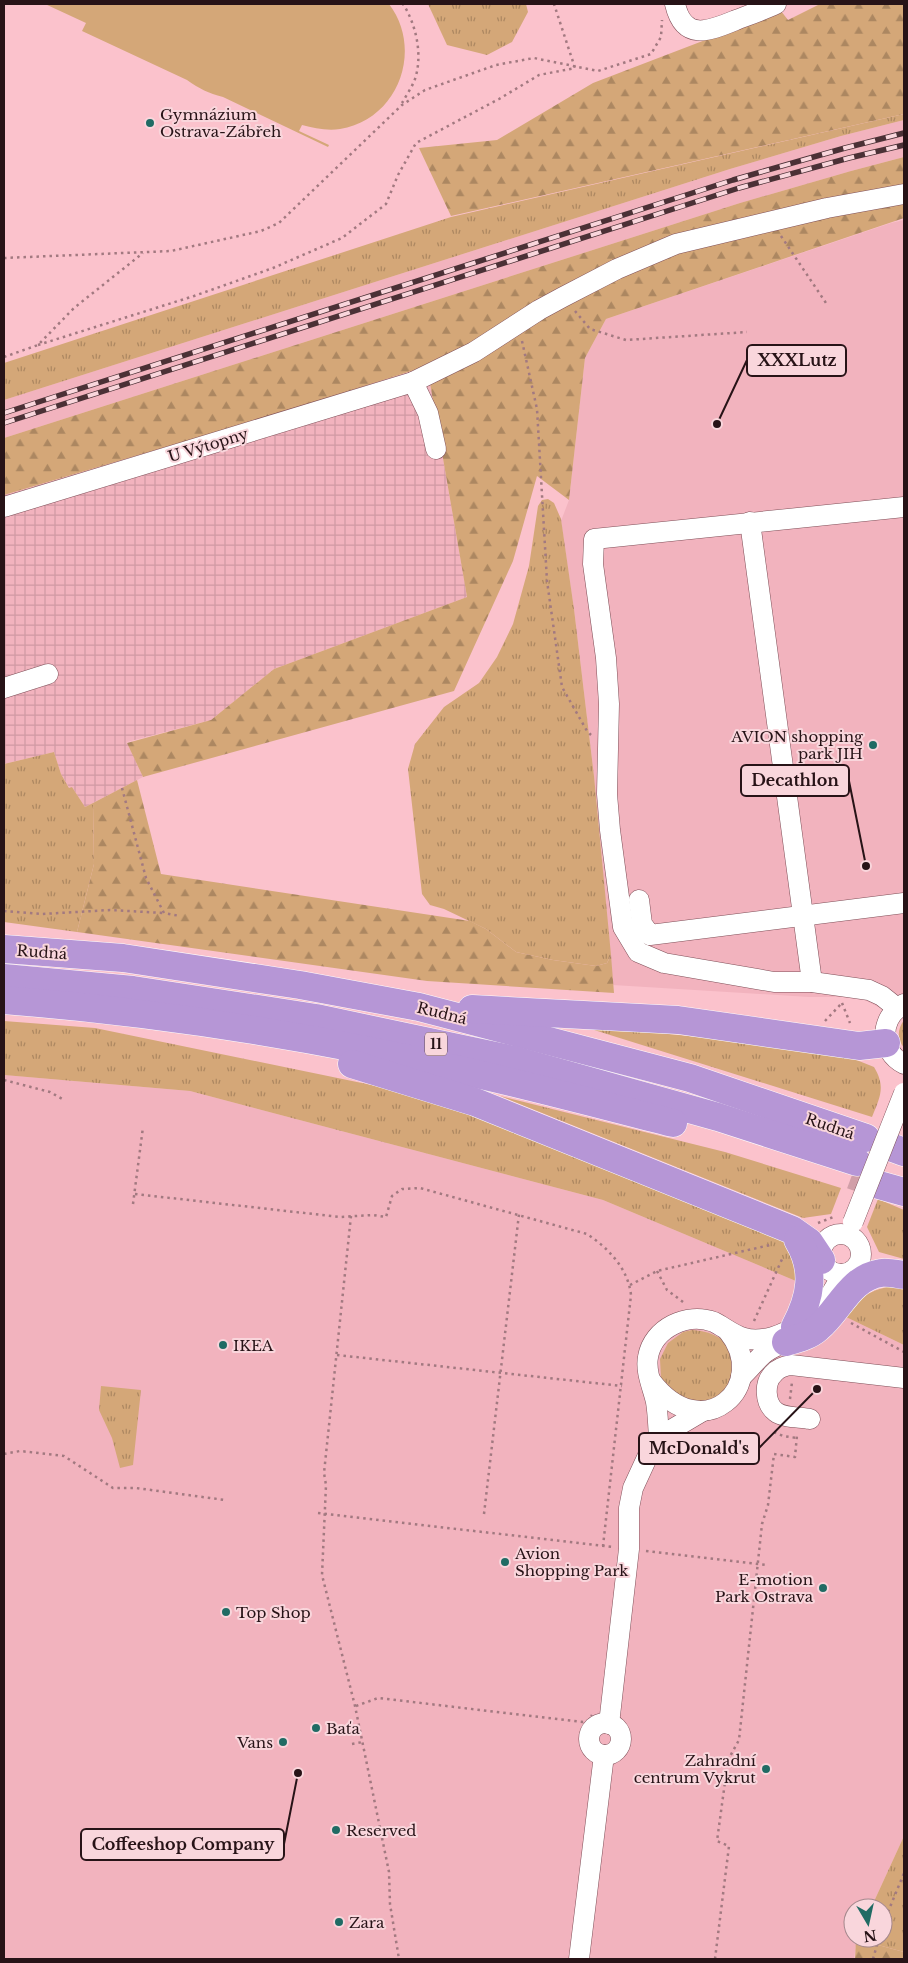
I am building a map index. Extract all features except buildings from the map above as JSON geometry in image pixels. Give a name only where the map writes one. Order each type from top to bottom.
[{"type":"highway","name":"Rudná","points":[[4,950],[123,958],[300,985],[419,1007],[690,1078],[858,1158]]},
{"type":"highway","name":"Rudná","points":[[4,978],[133,990],[316,1018],[514,1060],[858,1158]]},
{"type":"highway","points":[[4,1000],[62,1004],[154,1016],[302,1039],[460,1070],[778,1149],[858,1158]]},
{"type":"highway","points":[[419,1007],[678,1020],[859,1046],[886,1043]]},
{"type":"highway","points":[[154,1016],[294,1047],[475,1102],[792,1230],[809,1242],[836,1268],[878,1264],[904,1271]]},
{"type":"highway","points":[[792,1230],[807,1260],[809,1292],[805,1308],[791,1334],[803,1337],[818,1328],[846,1294],[862,1281],[881,1273],[904,1275]]},
{"type":"street","points":[[675,5],[680,19],[686,26],[696,30],[709,31],[768,5]]},
{"type":"street","name":"U Výtopny","points":[[4,507],[413,382],[474,352],[518,323],[563,297],[617,269],[676,244],[770,220],[904,194]]},
{"type":"street","points":[[413,382],[428,413],[436,449]]},
{"type":"street","points":[[904,507],[594,539],[593,564],[606,658],[609,704],[608,803],[623,927],[638,952],[664,963],[712,972],[774,982],[812,982],[869,990],[901,1006],[886,1024],[886,1043],[895,1058],[904,1064]]},
{"type":"street","points":[[750,522],[812,982]]},
{"type":"street","points":[[4,688],[48,674]]},
{"type":"street","points":[[639,900],[642,924],[650,935],[904,903]]},
{"type":"street","points":[[836,1268],[821,1248],[825,1241],[846,1224],[904,1092]]},
{"type":"street","points":[[659,1437],[656,1404],[648,1370],[648,1357],[658,1335],[668,1327],[691,1319],[714,1323],[745,1338],[756,1339],[782,1334],[801,1333],[812,1323],[836,1268],[861,1260],[861,1248],[846,1224]]},
{"type":"street","points":[[651,1382],[666,1398],[681,1408],[692,1411],[714,1409],[732,1397],[738,1388],[741,1377],[742,1361],[738,1345],[728,1331]]},
{"type":"street","points":[[741,1377],[751,1368],[762,1353],[791,1334]]},
{"type":"street","points":[[805,1418],[776,1412],[768,1400],[767,1388],[770,1378],[781,1368],[791,1365],[904,1378]]},
{"type":"street","points":[[579,1959],[604,1755],[595,1752],[591,1747],[589,1735],[601,1719],[629,1549],[629,1508],[631,1496],[636,1479],[659,1437],[703,1411]]},
{"type":"path","points":[[402,4],[410,18],[416,36],[418,55],[416,79],[402,105]]},
{"type":"path","points":[[553,4],[575,68]]},
{"type":"path","points":[[4,258],[180,249],[261,231],[279,223],[402,105],[425,90],[496,65],[534,58],[575,68],[598,71],[650,54],[661,37],[662,15],[675,5]]},
{"type":"path","points":[[4,357],[202,293],[273,268],[342,238],[386,204],[398,175],[416,143],[499,99],[538,75],[575,68]]},
{"type":"path","points":[[770,220],[826,303]]},
{"type":"path","points":[[38,345],[74,308],[144,252]]},
{"type":"path","points":[[563,297],[590,328],[626,340],[747,332]]},
{"type":"path","points":[[518,323],[537,409],[547,581],[562,687],[587,731],[608,750]]},
{"type":"path","points":[[122,788],[146,878],[164,913]]},
{"type":"path","points":[[4,911],[42,914],[110,910],[164,913],[180,916]]},
{"type":"path","points":[[822,1024],[842,1004]]},
{"type":"path","points":[[4,1080],[50,1092],[64,1100]]},
{"type":"path","points":[[133,1204],[143,1127]]},
{"type":"path","points":[[135,1194],[330,1216],[372,1215],[386,1217],[392,1196],[402,1189],[420,1188],[587,1234],[603,1245],[616,1259],[630,1285],[631,1295],[603,1546]]},
{"type":"path","points":[[484,1514],[519,1214]]},
{"type":"path","points":[[351,1216],[324,1473],[326,1484],[322,1575],[355,1706],[389,1872],[390,1904],[399,1959]]},
{"type":"path","points":[[630,1285],[657,1271],[788,1241],[798,1220],[811,1226],[846,1224]]},
{"type":"path","points":[[749,1320],[755,1321],[782,1261]]},
{"type":"path","points":[[657,1271],[667,1290],[682,1302],[689,1303]]},
{"type":"path","points":[[849,1321],[904,1352]]},
{"type":"path","points":[[337,1355],[622,1386]]},
{"type":"path","points":[[715,1959],[729,1846],[717,1841],[728,1760],[739,1740],[762,1524],[768,1505],[774,1454],[795,1457],[805,1418]]},
{"type":"path","points":[[4,1454],[20,1451],[64,1456],[113,1488],[136,1488],[225,1500]]},
{"type":"path","points":[[318,1513],[766,1565]]},
{"type":"path","points":[[355,1706],[378,1698],[583,1722],[601,1719]]},
{"type":"path","points":[[352,1744],[362,1742]]},
{"type":"path","points":[[893,1900],[904,1873]]},
{"type":"shaded area","points":[[904,120],[904,157],[740,203],[4,438],[4,400],[730,169],[841,136]]},
{"type":"shaded area","points":[[904,220],[904,994],[878,1007],[859,997],[809,997],[613,985],[594,776],[574,609],[561,521],[569,500],[585,358],[606,319]]},
{"type":"shaded area","points":[[427,366],[467,597],[274,669],[211,720],[127,742],[143,777],[85,807],[72,787],[70,789],[61,774],[54,752],[4,764],[4,495],[287,411]]},
{"type":"shaded area","name":"Avion Shopping Park","points":[[4,1075],[190,1091],[603,1200],[803,1284],[846,1317],[904,1345],[904,1836],[876,1898],[843,1898],[843,1948],[856,1948],[854,1959],[4,1959]]},
{"type":"green space","points":[[45,4],[389,4],[399,22],[404,42],[404,61],[399,80],[390,98],[377,112],[360,123],[335,130],[302,125],[299,131],[329,145],[328,147],[82,31],[86,23]]},
{"type":"green space","points":[[428,4],[526,4],[528,12],[512,42],[487,55],[447,45]]},
{"type":"green space","points":[[820,4],[904,4],[904,114],[451,216],[419,148],[497,140],[593,83],[781,11],[788,20]]},
{"type":"green space","points":[[904,114],[904,120],[841,136],[730,169],[4,400],[4,363],[451,217]]},
{"type":"green space","points":[[904,157],[904,218],[606,319],[585,358],[569,500],[537,476],[513,561],[454,691],[143,777],[127,743],[211,720],[274,669],[467,597],[427,366],[287,411],[4,495],[4,438],[740,203]]},
{"type":"green space","points":[[548,499],[554,503],[561,519],[594,776],[611,955],[607,963],[596,966],[553,960],[516,952],[486,929],[444,909],[430,905],[422,894],[408,769],[415,744],[444,707],[479,683],[497,657],[513,624],[529,566],[538,506],[542,500]]},
{"type":"green space","points":[[54,752],[61,774],[69,788],[72,787],[85,807],[93,803],[94,864],[77,932],[4,922],[4,764]]},
{"type":"green space","points":[[137,780],[161,874],[470,921],[486,929],[516,952],[553,960],[596,966],[607,963],[611,955],[614,993],[427,981],[77,932],[94,864],[93,803]]},
{"type":"green space","points":[[904,1020],[904,1048],[899,1034]]},
{"type":"green space","points":[[4,1021],[95,1028],[420,1095],[778,1234],[794,1247],[803,1284],[603,1200],[190,1091],[4,1075]]},
{"type":"green space","points":[[575,1024],[850,1053],[854,1059],[874,1067],[881,1086],[879,1098],[872,1117]]},
{"type":"green space","points":[[500,1096],[725,1152],[841,1188],[831,1214],[803,1218]]},
{"type":"green space","points":[[878,1199],[904,1210],[904,1259],[879,1252],[867,1227]]},
{"type":"green space","points":[[901,1284],[904,1285],[904,1345],[846,1317],[857,1302],[869,1293]]},
{"type":"green space","points":[[692,1330],[712,1334],[723,1340],[734,1356],[731,1384],[711,1403],[684,1401],[661,1378],[660,1359],[668,1343],[683,1332]]},
{"type":"green space","points":[[101,1386],[141,1390],[133,1465],[120,1468],[112,1438],[99,1410]]},
{"type":"green space","points":[[904,1836],[904,1952],[889,1948],[893,1948],[893,1898],[876,1898]]},
{"type":"green space","points":[[856,1948],[889,1948],[904,1952],[904,1959],[855,1959]]},
{"type":"tunnel","points":[[852,1175],[879,1185]]},
{"type":"railway","points":[[4,413],[733,180],[904,133]]},
{"type":"railway","points":[[4,423],[739,188],[904,145]]},
{"type":"place","name":"Gymnázium Ostrava-Zábřeh","points":[[150,123]]},
{"type":"place","name":"XXXLutz","points":[[717,424]]},
{"type":"place","name":"AVION shopping park JIH","points":[[873,745]]},
{"type":"place","name":"Decathlon","points":[[866,866]]},
{"type":"place","name":"IKEA","points":[[223,1345]]},
{"type":"place","name":"McDonald's","points":[[817,1389]]},
{"type":"place","name":"Avion Shopping Park","points":[[505,1562]]},
{"type":"place","name":"E-motion Park Ostrava","points":[[823,1588]]},
{"type":"place","name":"Top Shop","points":[[226,1612]]},
{"type":"place","name":"Baťa","points":[[316,1728]]},
{"type":"place","name":"Vans","points":[[283,1742]]},
{"type":"place","name":"Zahradní centrum Vykrut","points":[[766,1769]]},
{"type":"place","name":"Coffeeshop Company","points":[[298,1773]]},
{"type":"place","name":"Reserved","points":[[336,1830]]},
{"type":"place","name":"Zara","points":[[339,1922]]}]
